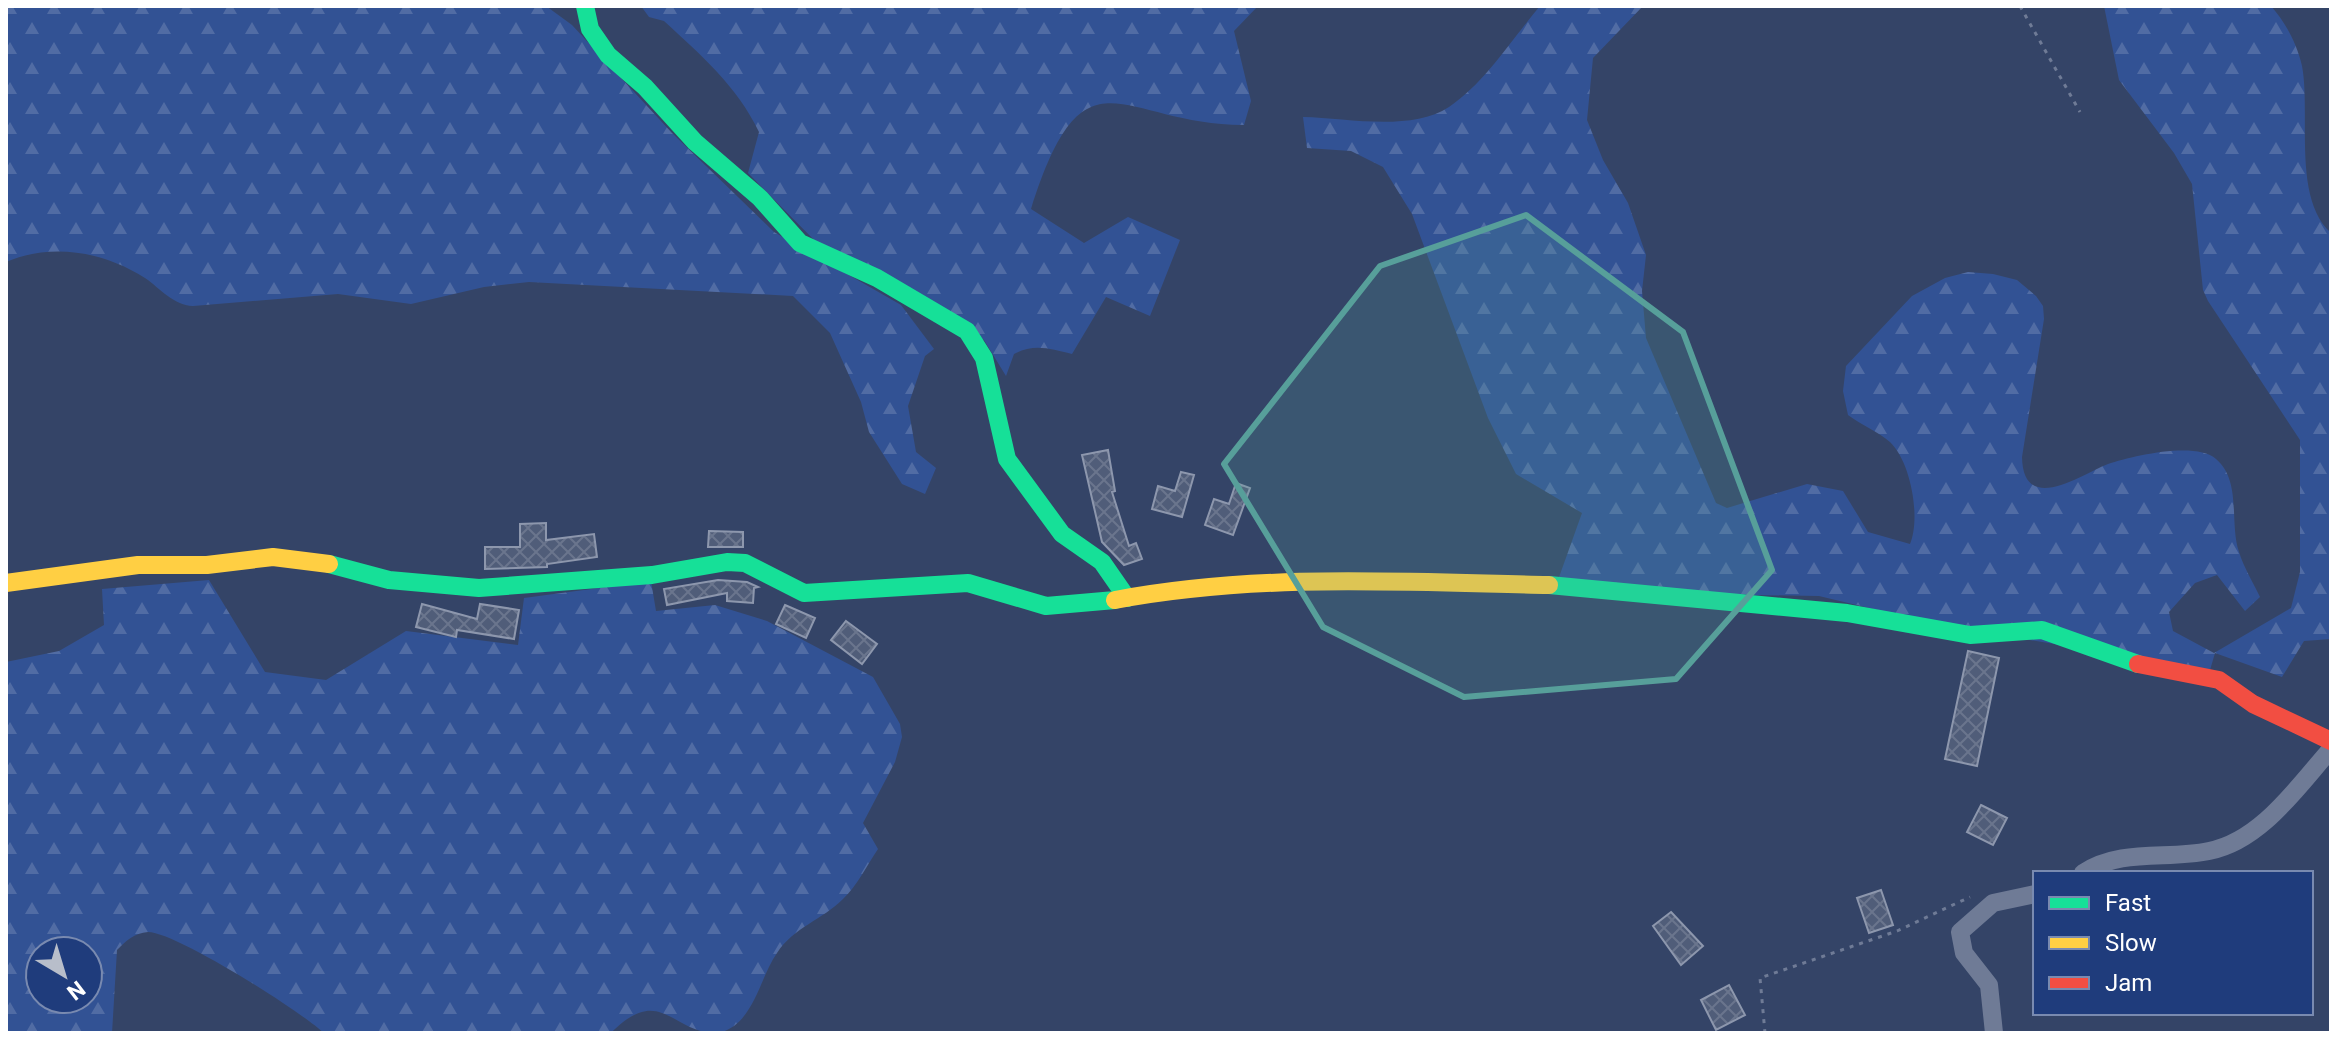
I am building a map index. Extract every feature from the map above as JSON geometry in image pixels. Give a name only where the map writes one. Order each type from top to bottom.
[{"type":"street","points":[[585,6],[590,29],[608,55],[645,87],[695,142],[760,198],[800,243],[877,278],[967,331],[984,358],[1007,459],[1062,534],[1102,562],[1127,598]]},
{"type":"street","points":[[6,583],[138,565],[207,565],[273,557],[325,563],[389,580],[479,588],[652,575],[727,562],[757,567],[798,592],[816,595],[968,583],[1040,605],[1127,598],[1178,588],[1283,580],[1583,586],[1659,597],[1847,613],[1970,635],[2042,630],[2122,661],[2219,680],[2253,704],[2331,741]]},
{"type":"street","points":[[2087,871],[2113,859],[2187,855],[2224,848],[2243,838],[2282,804],[2331,749]]},
{"type":"street","points":[[1994,1033],[1989,985],[1964,953],[1959,939],[1967,923],[1993,903],[2033,894]]},
{"type":"path","points":[[2020,6],[2080,112]]},
{"type":"path","points":[[1765,1033],[1760,978],[1897,931],[1973,896],[1993,903]]},
{"type":"highlighted area","points":[[1526,215],[1683,332],[1772,570],[1676,679],[1464,697],[1323,627],[1224,464],[1380,266]]},
{"type":"green space","points":[[6,6],[546,6],[572,25],[672,133],[774,232],[901,305],[934,349],[925,356],[908,406],[916,452],[936,468],[925,494],[902,484],[869,432],[861,402],[830,333],[793,296],[529,282],[484,287],[411,304],[338,294],[193,306],[173,300],[129,269],[95,256],[42,252],[6,262]]},
{"type":"green space","points":[[641,6],[1258,6],[1234,31],[1251,101],[1244,125],[1201,122],[1111,103],[1089,108],[1070,124],[1051,157],[1031,209],[1084,243],[1128,217],[1180,240],[1150,316],[1106,297],[1072,354],[1043,348],[1021,351],[1014,354],[1006,376],[984,340],[820,246],[748,173],[759,132],[740,100],[691,46],[664,21],[649,17]]},
{"type":"green space","points":[[1540,6],[1643,6],[1593,58],[1587,120],[1603,160],[1628,203],[1646,255],[1642,291],[1646,338],[1716,503],[1727,508],[1807,484],[1843,491],[1868,532],[1910,544],[1914,506],[1904,463],[1890,442],[1848,415],[1843,391],[1846,366],[1912,296],[1945,278],[1968,272],[2017,280],[2043,306],[2044,319],[2022,457],[2025,475],[2032,485],[2043,488],[2056,486],[2108,464],[2164,452],[2207,454],[2224,468],[2232,490],[2239,552],[2260,597],[2245,611],[2217,575],[2195,583],[2169,612],[2173,631],[2214,653],[2291,608],[2300,572],[2300,440],[2203,290],[2192,184],[2174,153],[2119,80],[2104,6],[2271,6],[2290,34],[2300,58],[2307,177],[2319,218],[2331,233],[2331,639],[2304,641],[2282,677],[2215,653],[2210,670],[1940,625],[1819,596],[1692,594],[1558,580],[1582,513],[1516,474],[1488,418],[1412,214],[1383,167],[1351,151],[1307,148],[1303,117],[1378,122],[1434,115],[1474,86]]},
{"type":"green space","points":[[209,580],[265,672],[326,680],[406,631],[518,645],[524,598],[651,581],[656,611],[715,605],[767,621],[873,677],[900,724],[902,737],[895,762],[863,823],[878,849],[843,899],[784,944],[742,1019],[722,1032],[705,1032],[668,1015],[643,1011],[611,1033],[324,1033],[265,991],[210,958],[163,935],[148,932],[134,936],[117,950],[112,1033],[6,1033],[6,662],[59,651],[104,625],[102,589]]},
{"type":"building","points":[[1108,450],[1115,491],[1112,492],[1129,546],[1136,543],[1142,559],[1124,565],[1102,542],[1082,455]]},
{"type":"building","points":[[1181,472],[1194,475],[1182,517],[1152,509],[1158,486],[1175,491]]},
{"type":"building","points":[[1236,483],[1250,488],[1233,535],[1205,525],[1214,499],[1229,504]]},
{"type":"building","points":[[546,523],[546,540],[594,534],[597,557],[547,564],[547,567],[485,569],[485,547],[520,547],[520,524]]},
{"type":"building","points":[[709,531],[743,532],[743,547],[708,547]]},
{"type":"building","points":[[718,580],[747,582],[758,587],[754,588],[753,603],[727,601],[727,593],[667,605],[664,589]]},
{"type":"building","points":[[422,604],[477,619],[480,604],[519,610],[514,639],[457,630],[456,637],[416,627]]},
{"type":"building","points":[[785,605],[815,618],[806,638],[776,624]]},
{"type":"building","points":[[846,621],[877,644],[862,664],[831,640]]},
{"type":"building","points":[[1968,651],[1999,658],[1977,766],[1945,759]]},
{"type":"building","points":[[1981,805],[2007,818],[1993,845],[1967,832]]},
{"type":"building","points":[[1881,890],[1893,925],[1869,933],[1857,898]]},
{"type":"building","points":[[1671,912],[1703,946],[1681,965],[1653,926]]},
{"type":"building","points":[[1729,985],[1745,1015],[1716,1030],[1701,1000]]},
{"type":"traffic: fast","points":[[585,6],[590,29],[608,55],[645,87],[695,142],[760,198],[800,243],[877,278],[967,331],[984,358],[1007,459],[1062,534],[1102,562],[1127,598]]},
{"type":"traffic: fast","points":[[329,564],[389,580],[479,588],[652,575],[727,562],[745,563],[804,593],[968,583],[1046,606],[1115,600]]},
{"type":"traffic: fast","points":[[1549,585],[1847,613],[1970,635],[2042,630],[2138,664]]},
{"type":"traffic: slow","points":[[6,583],[138,565],[207,565],[273,557],[329,564]]},
{"type":"traffic: slow","points":[[1115,600],[1223,586],[1331,581],[1549,585]]},
{"type":"traffic: jam","points":[[2138,664],[2219,680],[2253,704],[2331,741]]}]
